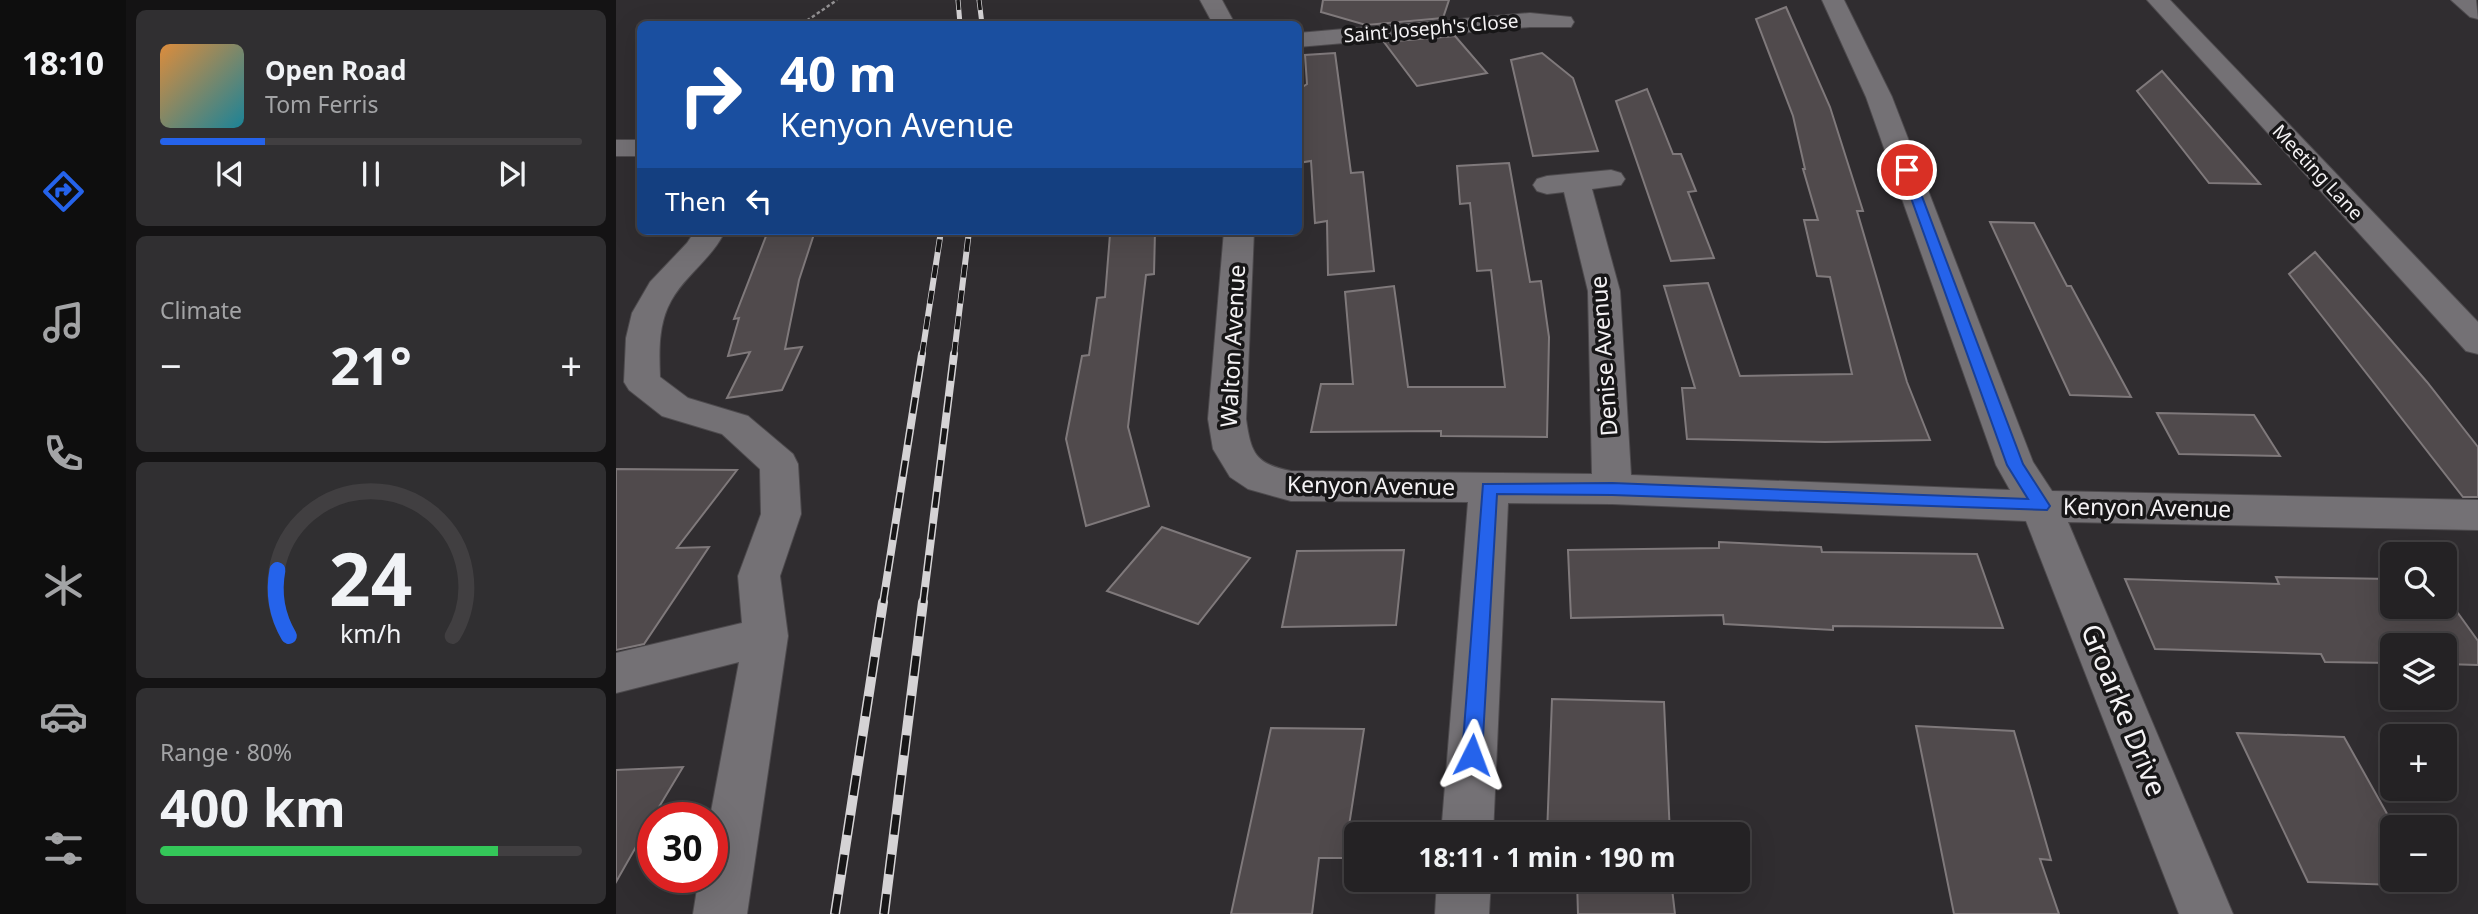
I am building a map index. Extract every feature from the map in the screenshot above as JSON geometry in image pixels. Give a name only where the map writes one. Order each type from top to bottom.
[{"type":"street","points":[[1211,0],[1222,21]]},
{"type":"street","name":"Groarke Drive","points":[[1833,0],[1880,97],[2015,465],[2041,506],[2206,914]]},
{"type":"street","name":"Meeting Lane","points":[[2158,0],[2478,343]]},
{"type":"street","points":[[2462,0],[2478,12]]},
{"type":"street","name":"Saint Joseph's Close","points":[[1302,40],[1530,20],[1562,22]]},
{"type":"street","points":[[616,148],[637,148]]},
{"type":"street","name":"Denise Avenue","points":[[1611,179],[1562,184],[1604,291],[1612,489]]},
{"type":"street","points":[[708,235],[704,245],[667,282],[643,319],[642,382],[675,407],[735,425],[779,464],[781,514],[759,576],[766,636],[720,914]]},
{"type":"street","name":"Walton Avenue","points":[[1236,461],[1230,444],[1227,419],[1239,235]]},
{"type":"street","name":"Kenyon Avenue","points":[[1236,461],[1249,474],[1268,482],[1291,486],[1612,489],[2041,506],[2478,515]]},
{"type":"street","points":[[1468,822],[1489,488]]},
{"type":"street","points":[[616,673],[766,636]]},
{"type":"street","points":[[1462,914],[1463,892]]},
{"type":"path","points":[[806,21],[837,0]]},
{"type":"building","points":[[1323,0],[1449,0],[1443,18],[1366,25],[1321,12]]},
{"type":"building","points":[[1786,7],[1830,107],[1863,211],[1857,211],[1907,382],[1930,440],[1825,442],[1687,439],[1682,388],[1695,388],[1664,286],[1708,283],[1740,376],[1852,374],[1830,277],[1817,276],[1804,220],[1818,220],[1803,169],[1793,116],[1756,19]]},
{"type":"building","points":[[1455,36],[1487,73],[1417,86],[1384,42]]},
{"type":"building","points":[[1335,53],[1351,173],[1363,172],[1374,271],[1328,275],[1327,221],[1315,223],[1311,161],[1302,162],[1302,87],[1307,84],[1305,55]]},
{"type":"building","points":[[1542,53],[1573,78],[1598,151],[1533,156],[1511,60]]},
{"type":"building","points":[[2162,71],[2260,184],[2209,183],[2137,91]]},
{"type":"building","points":[[1647,89],[1673,154],[1681,154],[1696,191],[1688,192],[1714,258],[1671,261],[1616,101]]},
{"type":"building","points":[[1509,163],[1530,282],[1541,281],[1549,337],[1547,437],[1441,436],[1441,431],[1311,432],[1321,384],[1353,384],[1345,292],[1394,286],[1408,387],[1505,387],[1491,270],[1477,271],[1470,203],[1460,204],[1457,166]]},
{"type":"building","points":[[1990,222],[2034,223],[2131,397],[2070,395]]},
{"type":"building","points":[[766,235],[814,235],[799,280],[785,349],[802,347],[782,390],[727,398],[750,352],[728,356],[739,318],[734,319]]},
{"type":"building","points":[[1110,235],[1155,235],[1154,274],[1146,275],[1128,427],[1149,506],[1086,526],[1066,439],[1082,356],[1089,355],[1097,298],[1105,297]]},
{"type":"building","points":[[2315,252],[2427,382],[2478,447],[2478,497],[2463,497],[2289,274]]},
{"type":"building","points":[[2157,413],[2254,415],[2280,456],[2179,454]]},
{"type":"building","points":[[616,469],[737,470],[677,548],[709,547],[644,644],[616,650]]},
{"type":"building","points":[[1162,527],[1250,558],[1198,624],[1107,591]]},
{"type":"building","points":[[1719,542],[1821,547],[1822,552],[1977,554],[2003,628],[1833,626],[1833,630],[1724,624],[1723,615],[1571,618],[1568,550],[1719,548]]},
{"type":"building","points":[[1404,550],[1396,625],[1282,627],[1297,551]]},
{"type":"building","points":[[2276,577],[2380,579],[2380,619],[2457,619],[2457,612],[2478,641],[2478,665],[2457,664],[2457,633],[2380,633],[2380,663],[2325,662],[2321,654],[2155,649],[2125,579],[2279,584]]},
{"type":"building","points":[[1552,699],[1664,702],[1669,822],[1547,822]]},
{"type":"building","points":[[1916,726],[2014,731],[2051,860],[2040,859],[2059,914],[1954,914]]},
{"type":"building","points":[[1271,728],[1364,729],[1350,822],[1344,822],[1344,858],[1319,858],[1312,914],[1231,914]]},
{"type":"building","points":[[2237,733],[2344,737],[2388,815],[2380,815],[2380,884],[2308,882]]},
{"type":"building","points":[[683,767],[662,802],[637,802],[637,845],[616,882],[616,770]]},
{"type":"building","points":[[1577,892],[1672,892],[1675,914],[1578,914]]},
{"type":"railway","points":[[958,0],[960,21]]},
{"type":"railway","points":[[979,0],[982,21]]},
{"type":"railway","points":[[922,355],[940,235]]},
{"type":"railway","points":[[954,355],[969,235]]},
{"type":"railway","points":[[883,603],[922,354]]},
{"type":"railway","points":[[923,603],[954,354]]},
{"type":"railway","points":[[835,914],[883,602]]},
{"type":"railway","points":[[884,914],[923,602]]},
{"type":"route","points":[[1472,755],[1489,488],[1612,489],[2041,506],[2015,465],[1907,170]]}]
